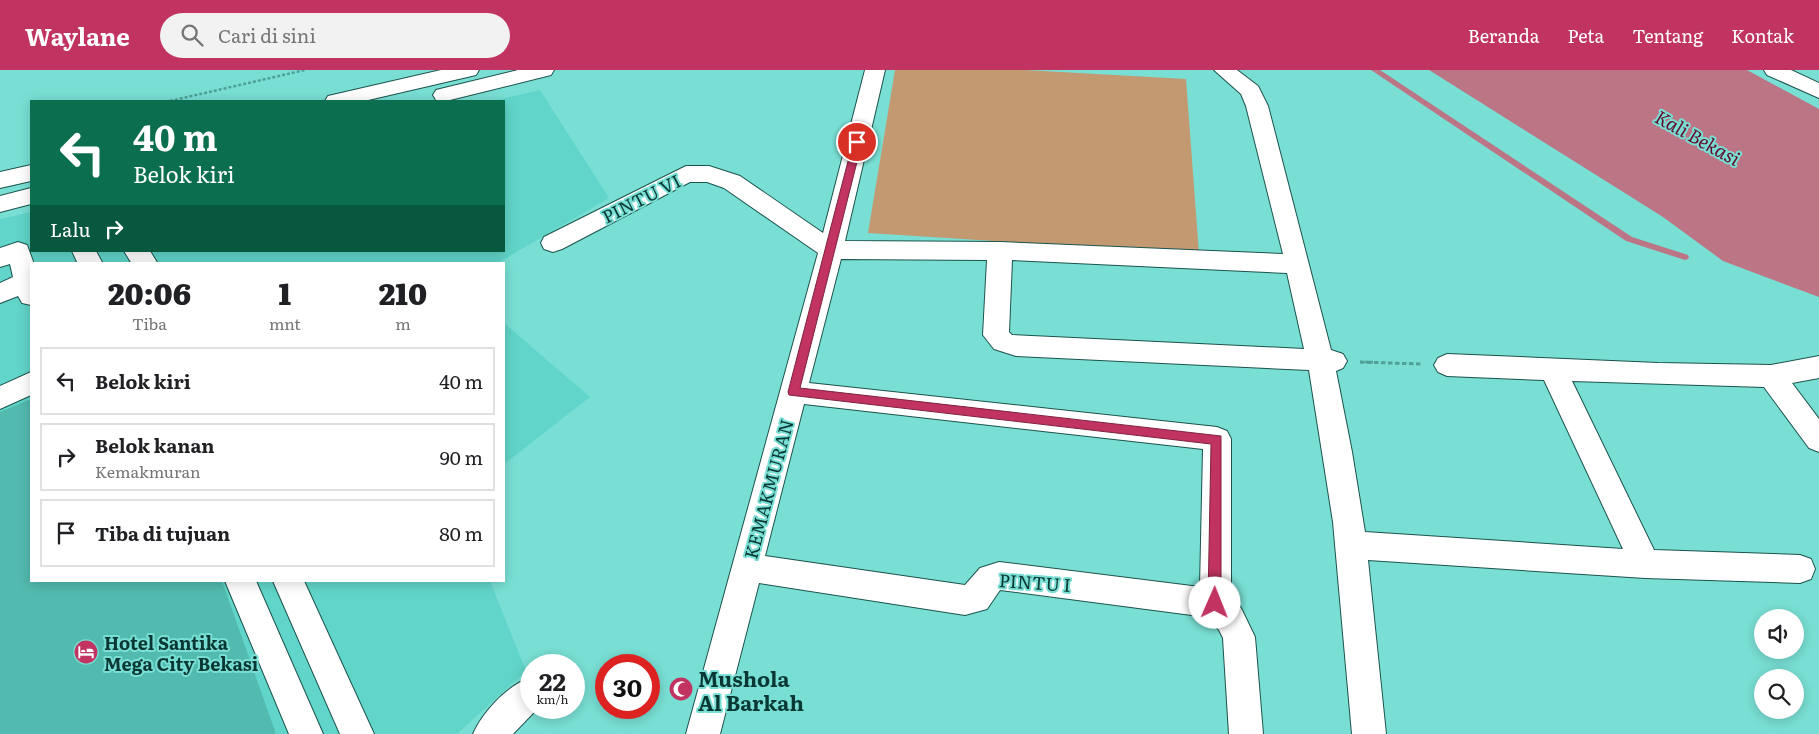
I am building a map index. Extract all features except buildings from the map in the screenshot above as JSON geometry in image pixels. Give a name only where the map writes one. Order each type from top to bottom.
[{"type":"street","points":[[340,100],[469,70]]},
{"type":"street","points":[[422,100],[544,70]]},
{"type":"street","name":"KEMAKMURAN","points":[[703,734],[831,250],[875,70]]},
{"type":"street","points":[[1224,70],[1250,91],[1257,106],[1298,264],[1327,361],[1351,545],[1368,734]]},
{"type":"street","points":[[1774,70],[1819,91]]},
{"type":"street","points":[[0,180],[30,173]]},
{"type":"street","name":"PINTU VI","points":[[553,243],[686,174],[709,174],[732,182],[831,250]]},
{"type":"street","points":[[0,204],[30,196]]},
{"type":"street","points":[[0,294],[29,289],[12,248]]},
{"type":"street","points":[[831,250],[1000,251],[1298,264]]},
{"type":"street","points":[[1000,251],[996,335],[1004,342],[1016,346],[1327,361]]},
{"type":"street","points":[[137,252],[144,262]]},
{"type":"street","points":[[1448,365],[1771,376],[1819,367]]},
{"type":"street","points":[[1553,370],[1645,564]]},
{"type":"street","points":[[1771,376],[1819,440]]},
{"type":"street","points":[[0,398],[30,383]]},
{"type":"street","points":[[793,392],[1216,439],[1215,603],[1230,619],[1239,637],[1246,734]]},
{"type":"street","points":[[1351,545],[1645,564],[1800,569]]},
{"type":"street","name":"PINTU I","points":[[747,567],[964,600],[976,599],[992,578],[999,576],[1215,603]]},
{"type":"street","points":[[240,582],[306,734]]},
{"type":"street","points":[[288,582],[357,734]]},
{"type":"street","points":[[490,734],[520,703]]},
{"type":"path","points":[[174,100],[305,70]]},
{"type":"path","points":[[1327,361],[1448,365]]},
{"type":"shaded area","points":[[895,70],[1025,70],[1186,79],[1199,254],[868,233]]},
{"type":"shaded area","points":[[540,90],[609,198],[499,262],[30,262],[30,582],[490,582],[520,656],[520,676],[457,734],[0,734],[0,219],[30,212],[30,252],[505,252],[505,100],[496,100]]},
{"type":"shaded area","points":[[505,324],[590,397],[505,463]]},
{"type":"water","name":"Kali Bekasi","points":[[1429,70],[1747,70],[1819,109],[1819,297],[1723,261],[1663,217]]},
{"type":"waterway","points":[[1375,70],[1629,239],[1685,257]]},
{"type":"place","name":"Hotel Santika Mega City Bekasi","points":[[86,652]]},
{"type":"place","name":"Mushola Al Barkah","points":[[681,689]]},
{"type":"route","points":[[857,142],[831,250],[793,392],[1216,439],[1215,603]]}]
